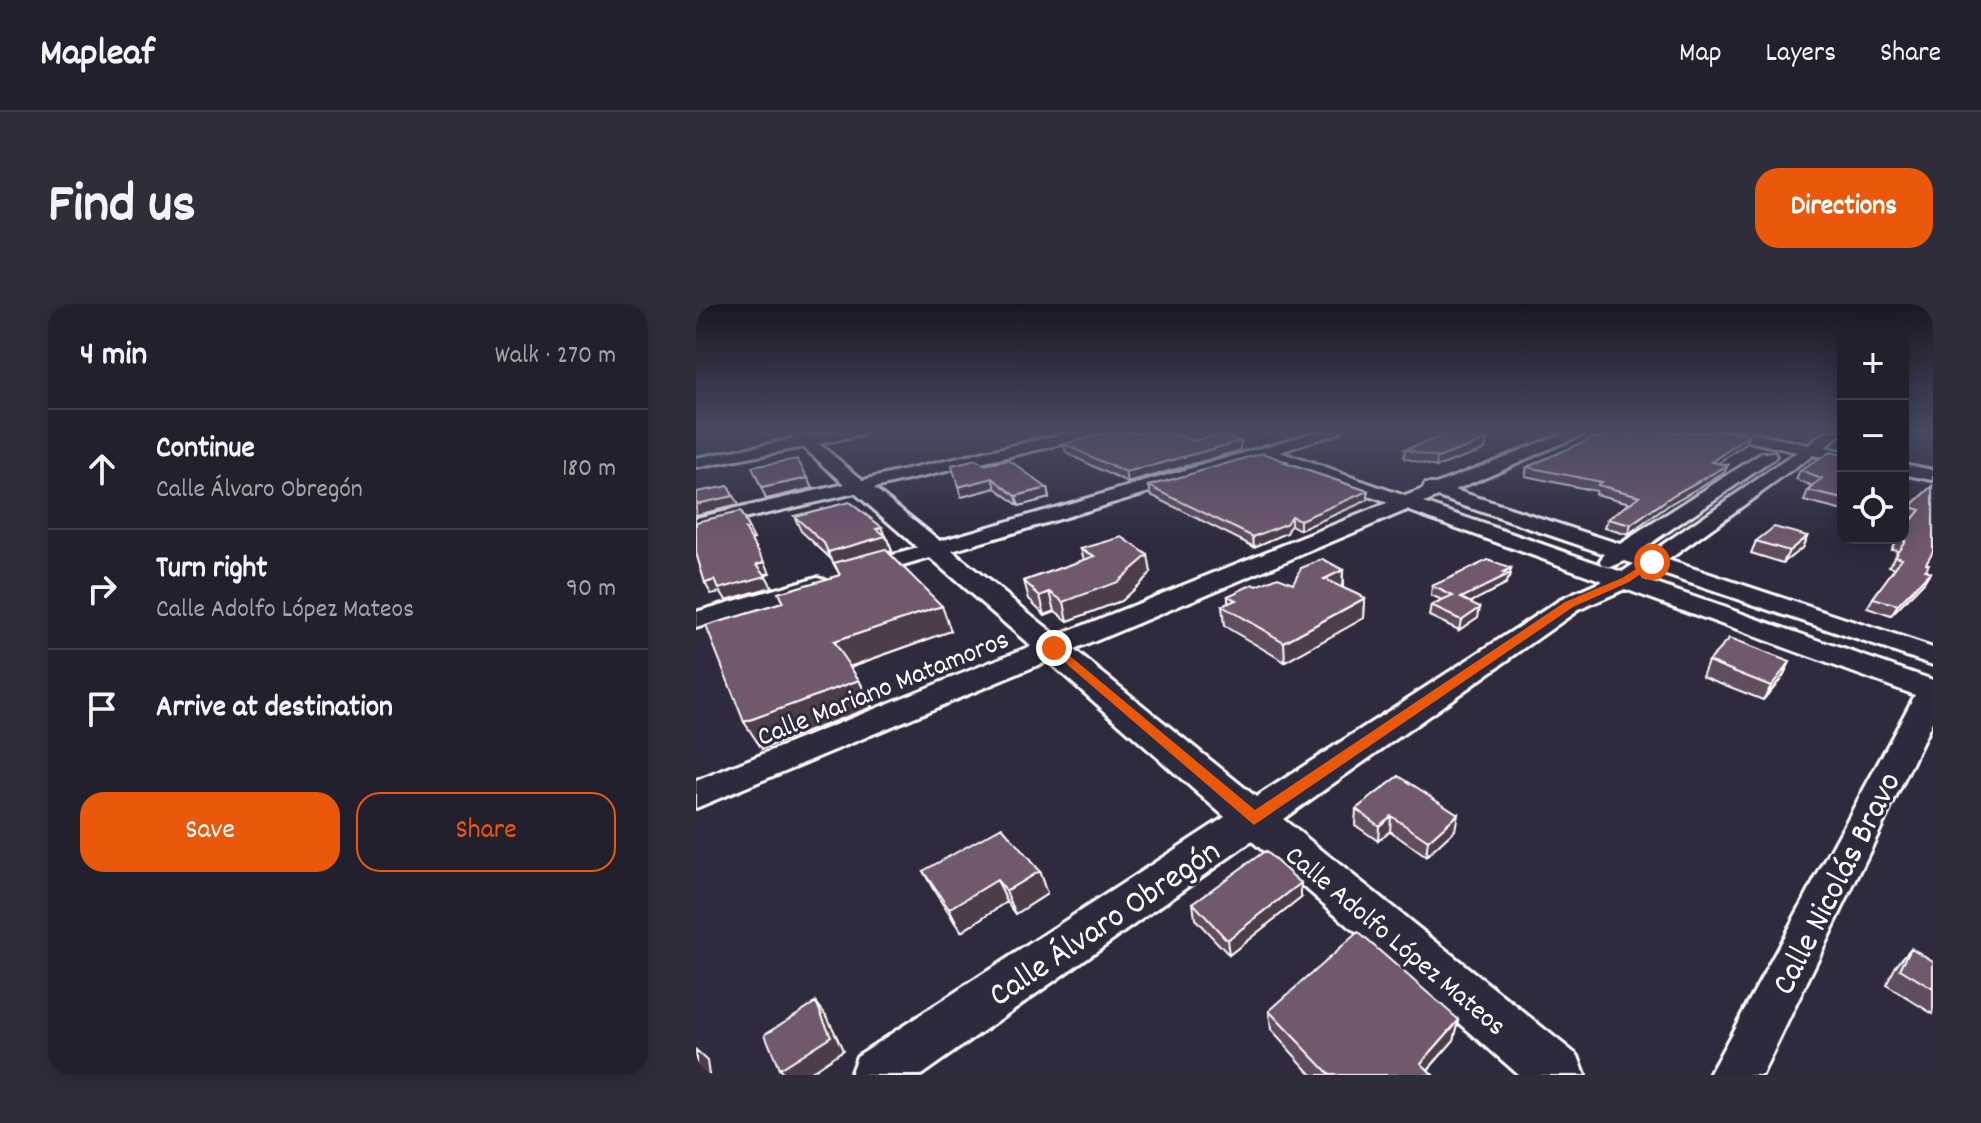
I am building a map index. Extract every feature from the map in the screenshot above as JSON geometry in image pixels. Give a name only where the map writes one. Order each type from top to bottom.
[{"type":"street","name":"Calle Adolfo López Mateos","points":[[837,468],[1559,1075]]},
{"type":"street","points":[[696,524],[936,468]]},
{"type":"street","points":[[696,620],[934,550],[1184,468]]},
{"type":"street","points":[[1339,468],[1410,492],[1626,580],[1933,690]]},
{"type":"street","name":"Calle Mariano Matamoros","points":[[696,795],[1054,648],[1410,492],[1439,491],[1494,468]]},
{"type":"street","name":"Calle Álvaro Obregón","points":[[1569,605],[1597,569],[1748,468]]},
{"type":"street","name":"Calle Álvaro Obregón","points":[[876,1075],[1569,605],[1626,580],[1772,468]]},
{"type":"street","points":[[1909,470],[1933,475]]},
{"type":"street","points":[[1439,491],[1933,657]]},
{"type":"street","name":"Calle Nicolás Bravo","points":[[1735,1075],[1933,690]]},
{"type":"building","points":[[752,468],[802,468],[808,478],[761,488]]},
{"type":"building","points":[[953,468],[1020,468],[1047,488],[1016,496],[993,478],[958,487]]},
{"type":"building","points":[[1115,468],[1144,468],[1126,473]]},
{"type":"building","points":[[1211,468],[1299,468],[1368,491],[1300,520],[1291,516],[1286,524],[1253,537],[1149,486]]},
{"type":"building","points":[[1532,468],[1723,468],[1673,495],[1631,525],[1608,519],[1640,496],[1597,485],[1601,482]]},
{"type":"building","points":[[1805,468],[1837,468],[1837,498],[1808,491],[1822,479],[1800,471]]},
{"type":"building","points":[[728,486],[733,496],[696,504],[696,492]]},
{"type":"building","points":[[1933,486],[1933,551],[1925,570],[1930,572],[1898,605],[1873,598],[1902,558],[1894,556],[1903,544],[1909,544],[1909,524],[1920,510],[1910,507]]},
{"type":"building","points":[[849,502],[882,527],[877,529],[886,536],[828,552],[824,543],[794,516]]},
{"type":"building","points":[[740,512],[749,529],[745,529],[765,562],[757,564],[766,576],[719,589],[715,580],[705,583],[696,553],[696,522]]},
{"type":"building","points":[[1774,527],[1807,536],[1789,551],[1756,541]]},
{"type":"building","points":[[1122,537],[1148,555],[1117,582],[1064,602],[1050,592],[1040,596],[1024,581],[1095,556],[1081,549]]},
{"type":"building","points":[[885,549],[942,606],[833,642],[859,680],[744,722],[706,626],[783,603],[778,593],[840,575],[834,563]]},
{"type":"building","points":[[1323,559],[1343,570],[1324,579],[1365,598],[1284,642],[1222,606],[1236,600],[1228,596],[1253,584],[1257,586],[1278,577],[1293,583],[1301,568]]},
{"type":"building","points":[[1488,560],[1511,569],[1503,573],[1508,575],[1461,598],[1480,607],[1461,620],[1431,606],[1453,596],[1432,586]]},
{"type":"building","points":[[1729,639],[1790,662],[1771,686],[1708,661]]},
{"type":"building","points":[[1399,776],[1458,814],[1428,841],[1391,816],[1379,826],[1356,809]]},
{"type":"building","points":[[1002,827],[1039,871],[1006,891],[997,880],[949,909],[923,871]]},
{"type":"building","points":[[1265,851],[1301,883],[1227,940],[1193,903]]},
{"type":"building","points":[[1358,932],[1459,1020],[1421,1063],[1433,1075],[1330,1075],[1269,1011]]},
{"type":"building","points":[[1911,948],[1933,961],[1933,989],[1900,969]]},
{"type":"building","points":[[816,1002],[831,1036],[779,1069],[765,1034]]},
{"type":"route","points":[[1054,648],[1254,818],[1569,605],[1626,580],[1652,562]]}]
